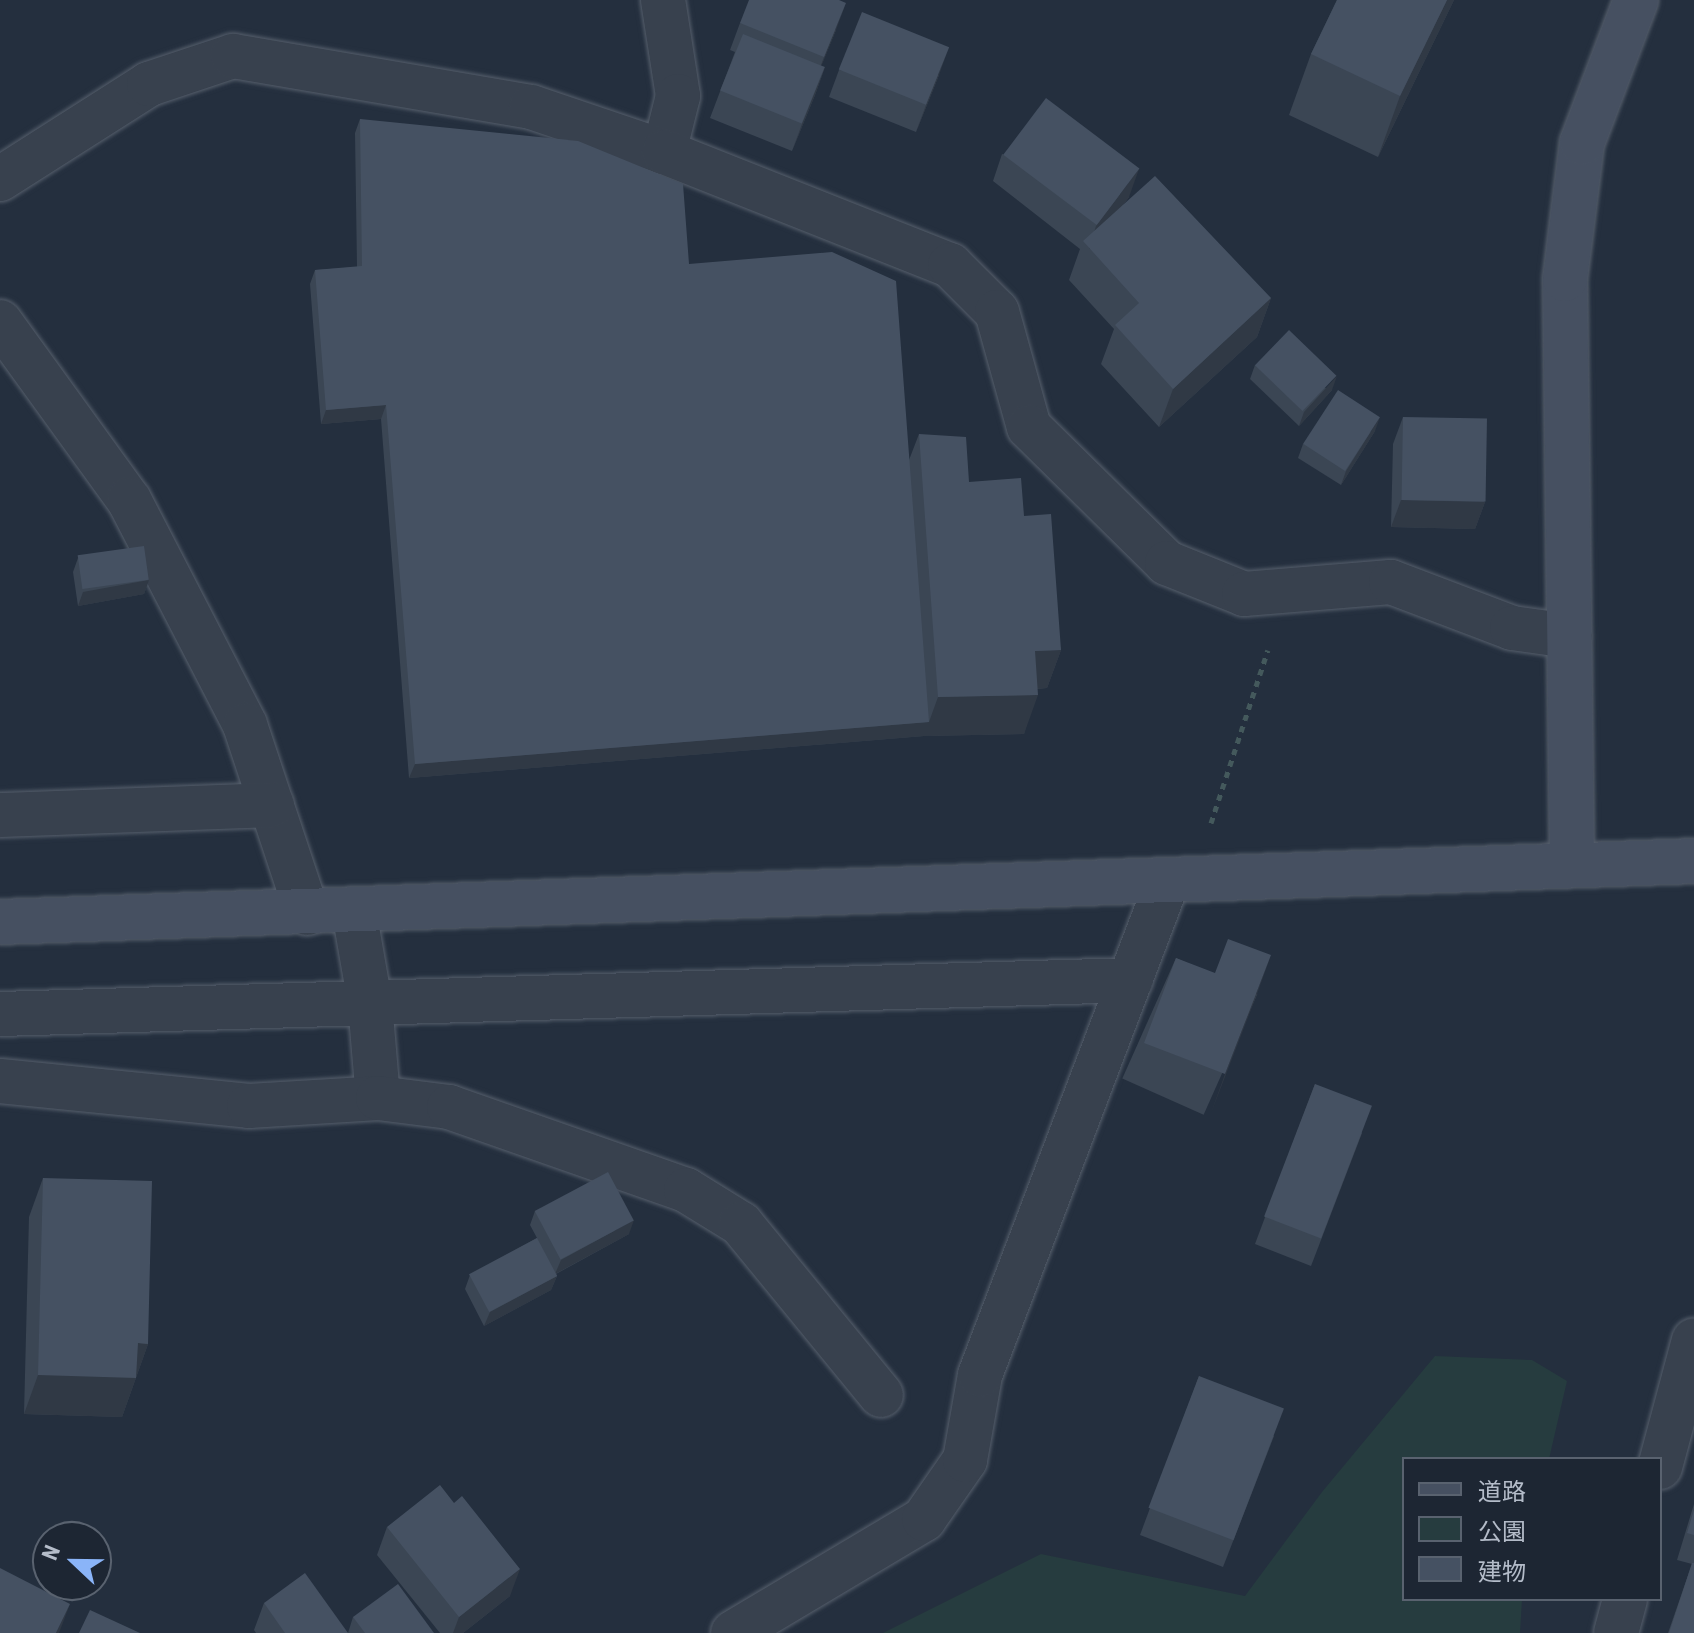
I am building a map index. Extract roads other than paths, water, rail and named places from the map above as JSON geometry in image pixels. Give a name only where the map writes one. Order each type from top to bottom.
[{"type":"street","points":[[663,0],[678,96],[664,152]]},
{"type":"street","points":[[1572,865],[1565,279],[1582,143],[1636,0]]},
{"type":"street","points":[[0,179],[149,84],[233,56],[531,107],[664,152],[950,265],[997,312],[1029,427],[1167,563],[1244,594],[1391,582],[1512,628],[1569,636]]},
{"type":"street","points":[[0,322],[129,500],[245,725],[307,913]]},
{"type":"street","points":[[0,815],[272,805]]},
{"type":"street","points":[[0,922],[1694,861]]},
{"type":"street","points":[[733,1633],[924,1519],[965,1460],[980,1375],[1168,880]]},
{"type":"street","points":[[354,911],[370,1003],[378,1098]]},
{"type":"street","points":[[0,1014],[1130,980]]},
{"type":"street","points":[[0,1081],[249,1106],[378,1098],[449,1107],[686,1190],[741,1224],[881,1395]]},
{"type":"street","points":[[1662,1460],[1694,1340]]},
{"type":"street","points":[[1616,1633],[1624,1601]]}]
